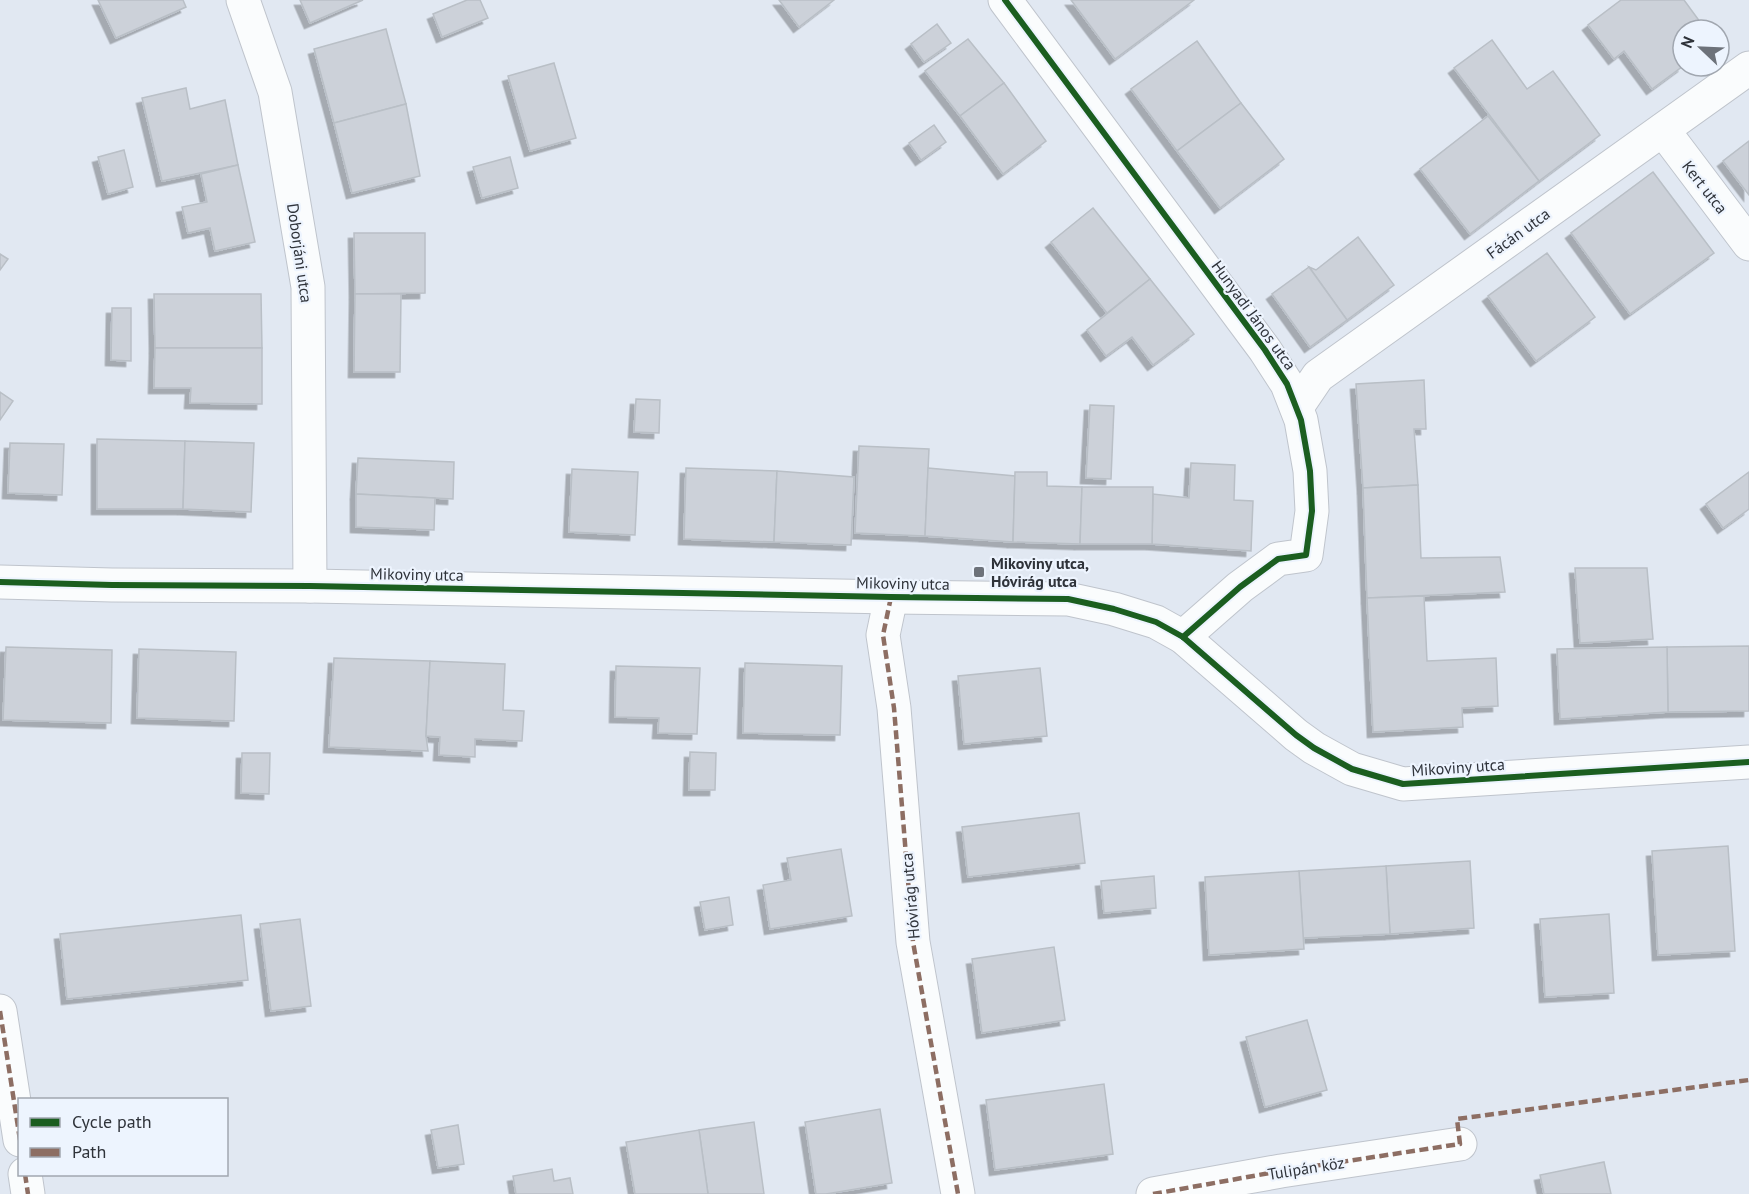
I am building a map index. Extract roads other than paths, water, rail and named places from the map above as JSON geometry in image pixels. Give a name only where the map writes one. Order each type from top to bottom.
[{"type":"street","name":"Doborjáni utca","points":[[243,0],[275,92],[308,286],[310,586]]},
{"type":"street","name":"Hunyadi János utca","points":[[1005,0],[1265,350],[1287,384],[1301,420],[1311,481],[1312,511],[1306,555],[1278,559],[1240,587],[1184,637]]},
{"type":"street","name":"Fácán utca","points":[[1297,407],[1318,376],[1749,68]]},
{"type":"street","name":"Kert utca","points":[[1663,130],[1749,244]]},
{"type":"street","name":"Mikoviny utca","points":[[0,582],[1068,599],[1114,609],[1156,622],[1184,637],[1296,735],[1314,748],[1352,769],[1402,784],[1749,762]]},
{"type":"street","name":"Hóvirág utca","points":[[891,597],[883,635],[894,708],[913,942],[958,1194]]},
{"type":"street","points":[[0,1011],[18,1127]]},
{"type":"street","name":"Tulipán köz","points":[[1153,1194],[1281,1171],[1460,1144]]},
{"type":"street","points":[[25,1176],[28,1194]]},
{"type":"place","name":"Mikoviny utca, Hóvirág utca","points":[[979,572]]}]
